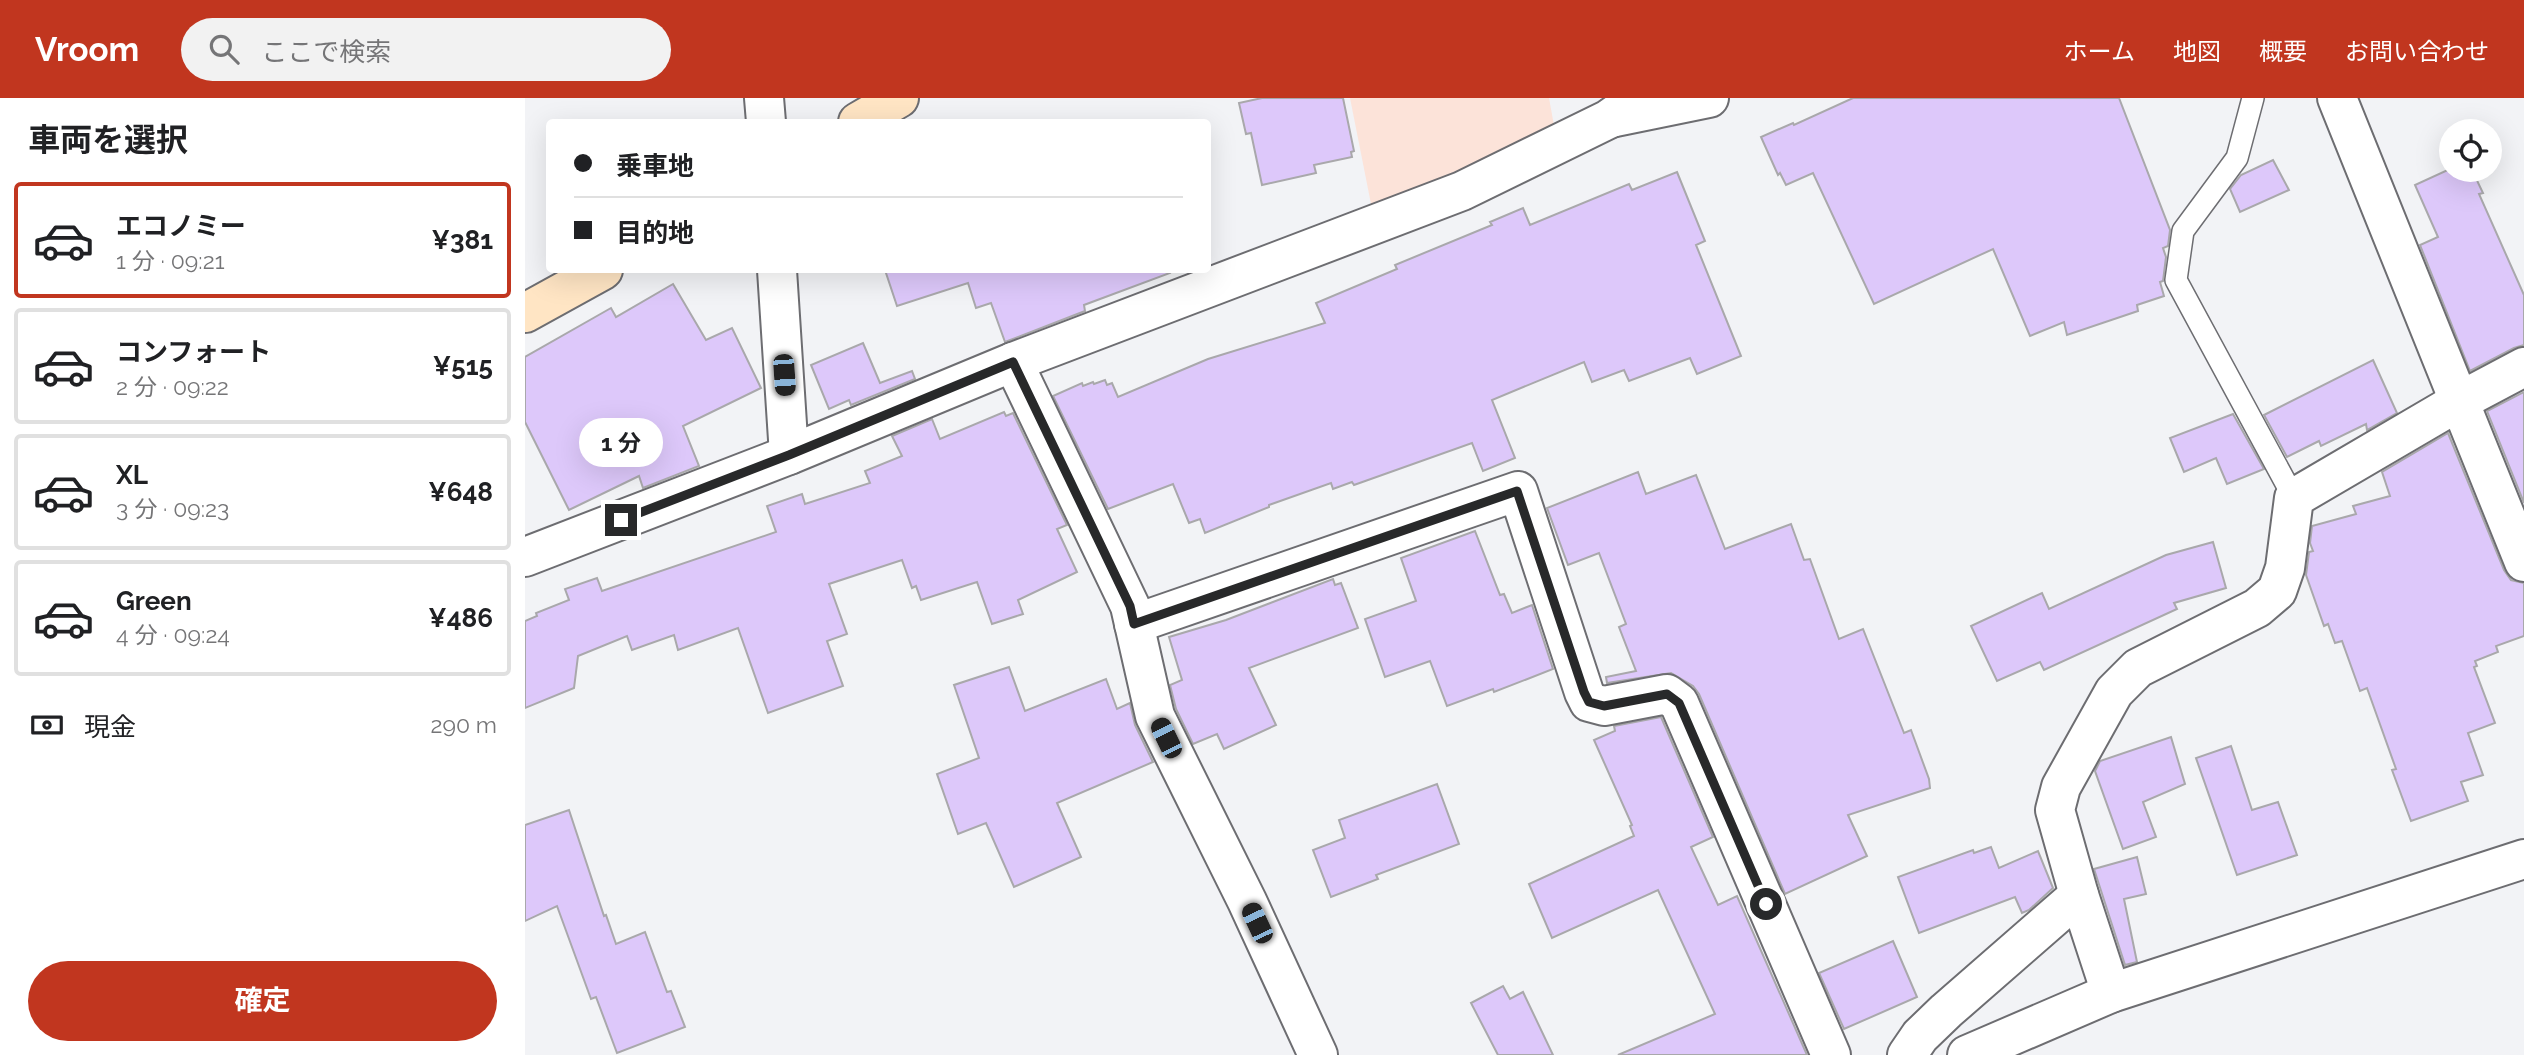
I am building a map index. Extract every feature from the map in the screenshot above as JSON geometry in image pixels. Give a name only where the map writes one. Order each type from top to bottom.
[{"type":"main road","points":[[863,119],[899,98]]},
{"type":"main road","points":[[525,313],[598,273]]},
{"type":"street","points":[[764,98],[766,119]]},
{"type":"street","points":[[525,557],[789,455],[1013,362],[1462,191],[1623,108],[1709,98]]},
{"type":"street","points":[[2337,98],[2524,562]]},
{"type":"street","points":[[776,273],[789,455]]},
{"type":"street","points":[[1013,362],[1130,606],[1156,716],[1247,901],[1318,1055]]},
{"type":"street","points":[[2111,992],[2079,895],[2056,810],[2061,787],[2113,692],[2138,668],[2257,608],[2277,591],[2285,568],[2294,498],[2458,402],[2524,367]]},
{"type":"street","points":[[1134,624],[1517,491],[1589,702],[1604,706],[1667,694],[1679,703],[1831,1055]]},
{"type":"street","points":[[1967,1055],[2111,992],[2524,859]]},
{"type":"street","points":[[1907,1055],[1920,1036],[1945,1011],[2079,895]]},
{"type":"lane","points":[[2253,98],[2237,158],[2183,231],[2176,280],[2294,498]]},
{"type":"shaded area","points":[[1350,98],[1549,98],[1555,131],[1372,209]]},
{"type":"building","points":[[1262,98],[1343,98],[1354,151],[1351,152],[1352,157],[1314,165],[1316,173],[1262,185],[1251,133],[1246,134],[1239,103]]},
{"type":"building","points":[[1853,98],[2119,98],[2170,230],[2168,246],[2163,248],[2166,257],[2163,281],[2160,282],[2164,296],[2137,305],[2138,311],[2067,335],[2064,322],[2030,336],[1993,249],[1874,304],[1813,173],[1786,185],[1780,173],[1778,175],[1761,137]]},
{"type":"building","points":[[2273,160],[2289,190],[2240,212],[2230,189],[2241,175]]},
{"type":"building","points":[[1677,172],[1705,241],[1696,245],[1741,356],[1697,374],[1690,358],[1629,381],[1624,370],[1592,382],[1584,362],[1492,400],[1515,458],[1483,471],[1472,443],[1354,485],[1352,482],[1333,489],[1331,483],[1269,505],[1205,533],[1200,519],[1189,523],[1173,484],[1108,509],[1053,396],[1082,383],[1083,386],[1105,380],[1107,385],[1112,383],[1118,397],[1208,359],[1325,323],[1316,303],[1397,269],[1395,265],[1492,225],[1490,222],[1523,208],[1530,225],[1629,184],[1632,190]]},
{"type":"building","points":[[2439,174],[2439,182],[2478,182],[2483,193],[2479,194],[2524,295],[2524,345],[2470,371],[2420,245],[2438,237],[2415,185]]},
{"type":"building","points":[[886,273],[1170,273],[1084,305],[1085,311],[1005,342],[991,303],[976,308],[968,283],[897,306]]},
{"type":"building","points":[[673,284],[706,340],[732,328],[761,388],[683,426],[699,466],[643,488],[639,476],[569,510],[525,422],[525,357],[611,308],[616,317]]},
{"type":"building","points":[[863,343],[880,383],[912,371],[915,379],[851,405],[849,400],[829,409],[811,365]]},
{"type":"building","points":[[2373,360],[2397,413],[2367,430],[2366,424],[2321,446],[2319,441],[2287,457],[2264,415]]},
{"type":"building","points":[[2524,392],[2524,503],[2487,411]]},
{"type":"building","points":[[1004,412],[1006,416],[1013,413],[1067,525],[1057,529],[1077,572],[1018,600],[1023,614],[992,624],[977,582],[921,600],[916,586],[912,588],[902,560],[829,584],[847,634],[827,641],[843,686],[768,713],[738,628],[678,650],[674,635],[632,650],[627,636],[578,656],[574,688],[525,708],[525,621],[537,616],[536,613],[569,600],[565,589],[597,578],[602,591],[776,532],[767,506],[802,494],[805,504],[870,483],[865,471],[902,456],[892,436],[932,419],[940,439]]},
{"type":"building","points":[[2233,414],[2264,469],[2227,484],[2216,458],[2184,472],[2170,438]]},
{"type":"building","points":[[2448,433],[2504,570],[2511,580],[2524,583],[2524,636],[2496,646],[2498,652],[2475,661],[2477,666],[2474,667],[2495,723],[2468,733],[2483,775],[2461,782],[2468,801],[2411,821],[2367,688],[2360,691],[2342,641],[2335,643],[2328,624],[2324,626],[2306,575],[2309,552],[2313,551],[2310,543],[2312,526],[2356,514],[2353,506],[2390,496],[2382,472]]},
{"type":"building","points":[[1638,472],[1646,494],[1696,475],[1725,549],[1791,524],[1804,560],[1810,559],[1839,639],[1863,629],[1904,733],[1911,730],[1930,788],[1848,815],[1867,856],[1785,894],[1699,694],[1693,686],[1671,673],[1607,683],[1606,677],[1636,671],[1619,627],[1626,624],[1599,553],[1568,565],[1547,508]]},
{"type":"building","points":[[1475,531],[1500,595],[1504,594],[1512,613],[1532,605],[1553,669],[1494,692],[1493,689],[1447,706],[1430,661],[1385,677],[1365,619],[1416,601],[1401,558]]},
{"type":"building","points":[[2213,542],[2226,588],[2174,603],[2177,609],[2044,670],[2040,662],[1997,681],[1971,626],[2042,593],[2049,609],[2166,555]]},
{"type":"building","points":[[1333,579],[1335,585],[1341,583],[1358,628],[1249,668],[1276,725],[1224,749],[1217,734],[1193,744],[1176,709],[1170,685],[1182,680],[1169,637],[1226,620]]},
{"type":"building","points":[[1009,667],[1025,711],[1106,679],[1117,709],[1130,703],[1135,725],[1153,762],[1057,803],[1081,857],[1014,887],[986,823],[958,834],[937,774],[979,758],[954,685]]},
{"type":"building","points":[[1661,717],[1713,837],[1691,847],[1718,905],[1737,896],[1807,1055],[1618,1055],[1715,1014],[1658,890],[1552,938],[1529,884],[1634,836],[1630,826],[1632,825],[1594,740],[1615,731],[1614,726]]},
{"type":"building","points":[[2171,737],[2185,784],[2143,802],[2156,837],[2123,849],[2095,771],[2100,761]]},
{"type":"building","points":[[2231,746],[2252,810],[2278,802],[2297,855],[2237,875],[2196,758]]},
{"type":"building","points":[[1437,784],[1459,844],[1376,875],[1378,879],[1331,897],[1313,850],[1345,838],[1339,820]]},
{"type":"building","points":[[569,810],[616,944],[645,932],[667,992],[671,991],[685,1027],[617,1053],[596,997],[591,999],[557,906],[525,921],[525,825]]},
{"type":"building","points":[[1991,847],[1999,868],[2038,851],[2053,888],[2022,913],[2015,897],[1919,933],[1898,877],[1973,850],[1974,853]]},
{"type":"building","points":[[2137,857],[2146,894],[2124,899],[2137,962],[2125,965],[2094,869]]},
{"type":"building","points":[[1893,941],[1917,997],[1844,1029],[1819,973]]},
{"type":"building","points":[[1503,986],[1510,999],[1523,992],[1553,1055],[1498,1055],[1471,1003]]},
{"type":"route","points":[[621,520],[789,455],[1013,362],[1130,606],[1134,624],[1517,491],[1589,702],[1604,706],[1667,694],[1679,703],[1766,904]]}]
